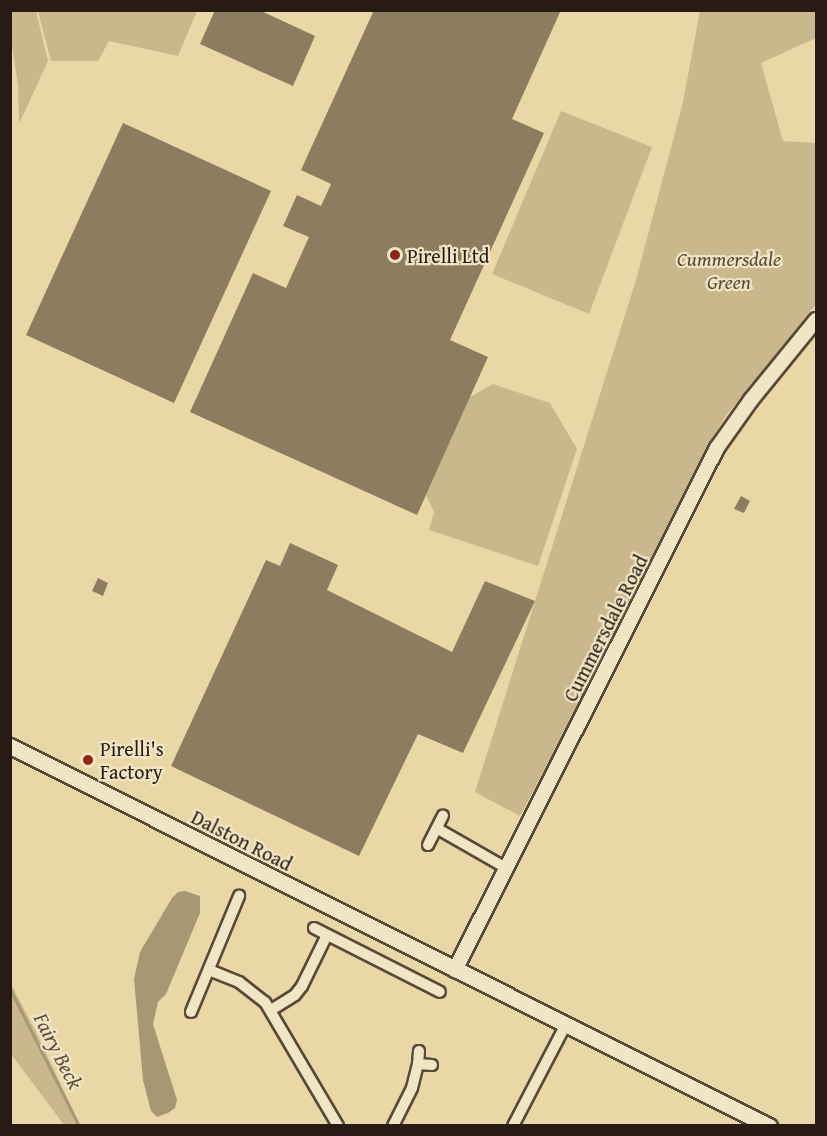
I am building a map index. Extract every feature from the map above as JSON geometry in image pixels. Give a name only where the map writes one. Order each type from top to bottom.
[{"type":"main road","name":"Dalston Road","points":[[10,746],[769,1125]]},
{"type":"street","name":"Cummersdale Road","points":[[455,970],[717,448],[751,399],[816,321]]},
{"type":"street","points":[[428,845],[443,816]]},
{"type":"street","points":[[438,829],[506,868]]},
{"type":"street","points":[[191,1012],[239,896]]},
{"type":"street","points":[[314,928],[440,992]]},
{"type":"street","points":[[271,1010],[295,995],[302,986],[327,936]]},
{"type":"street","points":[[209,970],[249,988],[271,1010],[338,1125]]},
{"type":"street","points":[[513,1125],[566,1024]]},
{"type":"street","points":[[393,1125],[412,1088],[419,1051]]},
{"type":"street","points":[[418,1064],[432,1065]]},
{"type":"green space","points":[[38,10],[197,11],[178,56],[109,41],[98,61],[51,61]]},
{"type":"green space","points":[[10,11],[36,11],[48,61],[19,124],[18,85],[11,40]]},
{"type":"green space","name":"Cummersdale Green","points":[[700,11],[816,11],[816,38],[761,63],[783,141],[816,143],[816,304],[725,417],[710,442],[583,698],[520,816],[475,792],[636,280],[683,102]]},
{"type":"green space","points":[[561,111],[652,147],[589,314],[492,274]]},
{"type":"green space","points":[[493,384],[550,403],[577,449],[538,566],[429,530],[434,512],[426,495],[470,397]]},
{"type":"green space","points":[[11,984],[80,1125],[64,1125],[11,1054]]},
{"type":"shaded area","points":[[185,891],[200,896],[200,913],[166,994],[158,1002],[153,1024],[177,1100],[175,1108],[157,1117],[151,1111],[143,1080],[134,979],[140,952],[172,898],[178,892]]},
{"type":"building","points":[[215,10],[259,10],[315,36],[293,86],[200,44]]},
{"type":"building","name":"Pirelli Ltd","points":[[374,10],[561,10],[512,119],[544,133],[450,340],[488,357],[417,515],[190,412],[253,273],[286,288],[309,237],[283,226],[297,195],[321,206],[331,184],[301,170]]},
{"type":"building","points":[[123,123],[271,191],[174,403],[26,335]]},
{"type":"building","points":[[741,496],[750,501],[744,513],[734,509]]},
{"type":"building","points":[[290,543],[338,565],[327,590],[452,652],[485,581],[535,601],[463,753],[418,734],[359,856],[171,766],[266,560],[280,566]]},
{"type":"building","points":[[98,578],[108,583],[103,596],[92,591]]},
{"type":"waterway","name":"Fairy Beck","points":[[10,989],[79,1126]]},
{"type":"place","name":"Pirelli Ltd","points":[[395,255]]},
{"type":"place","name":"Pirelli's Factory","points":[[88,760]]}]
